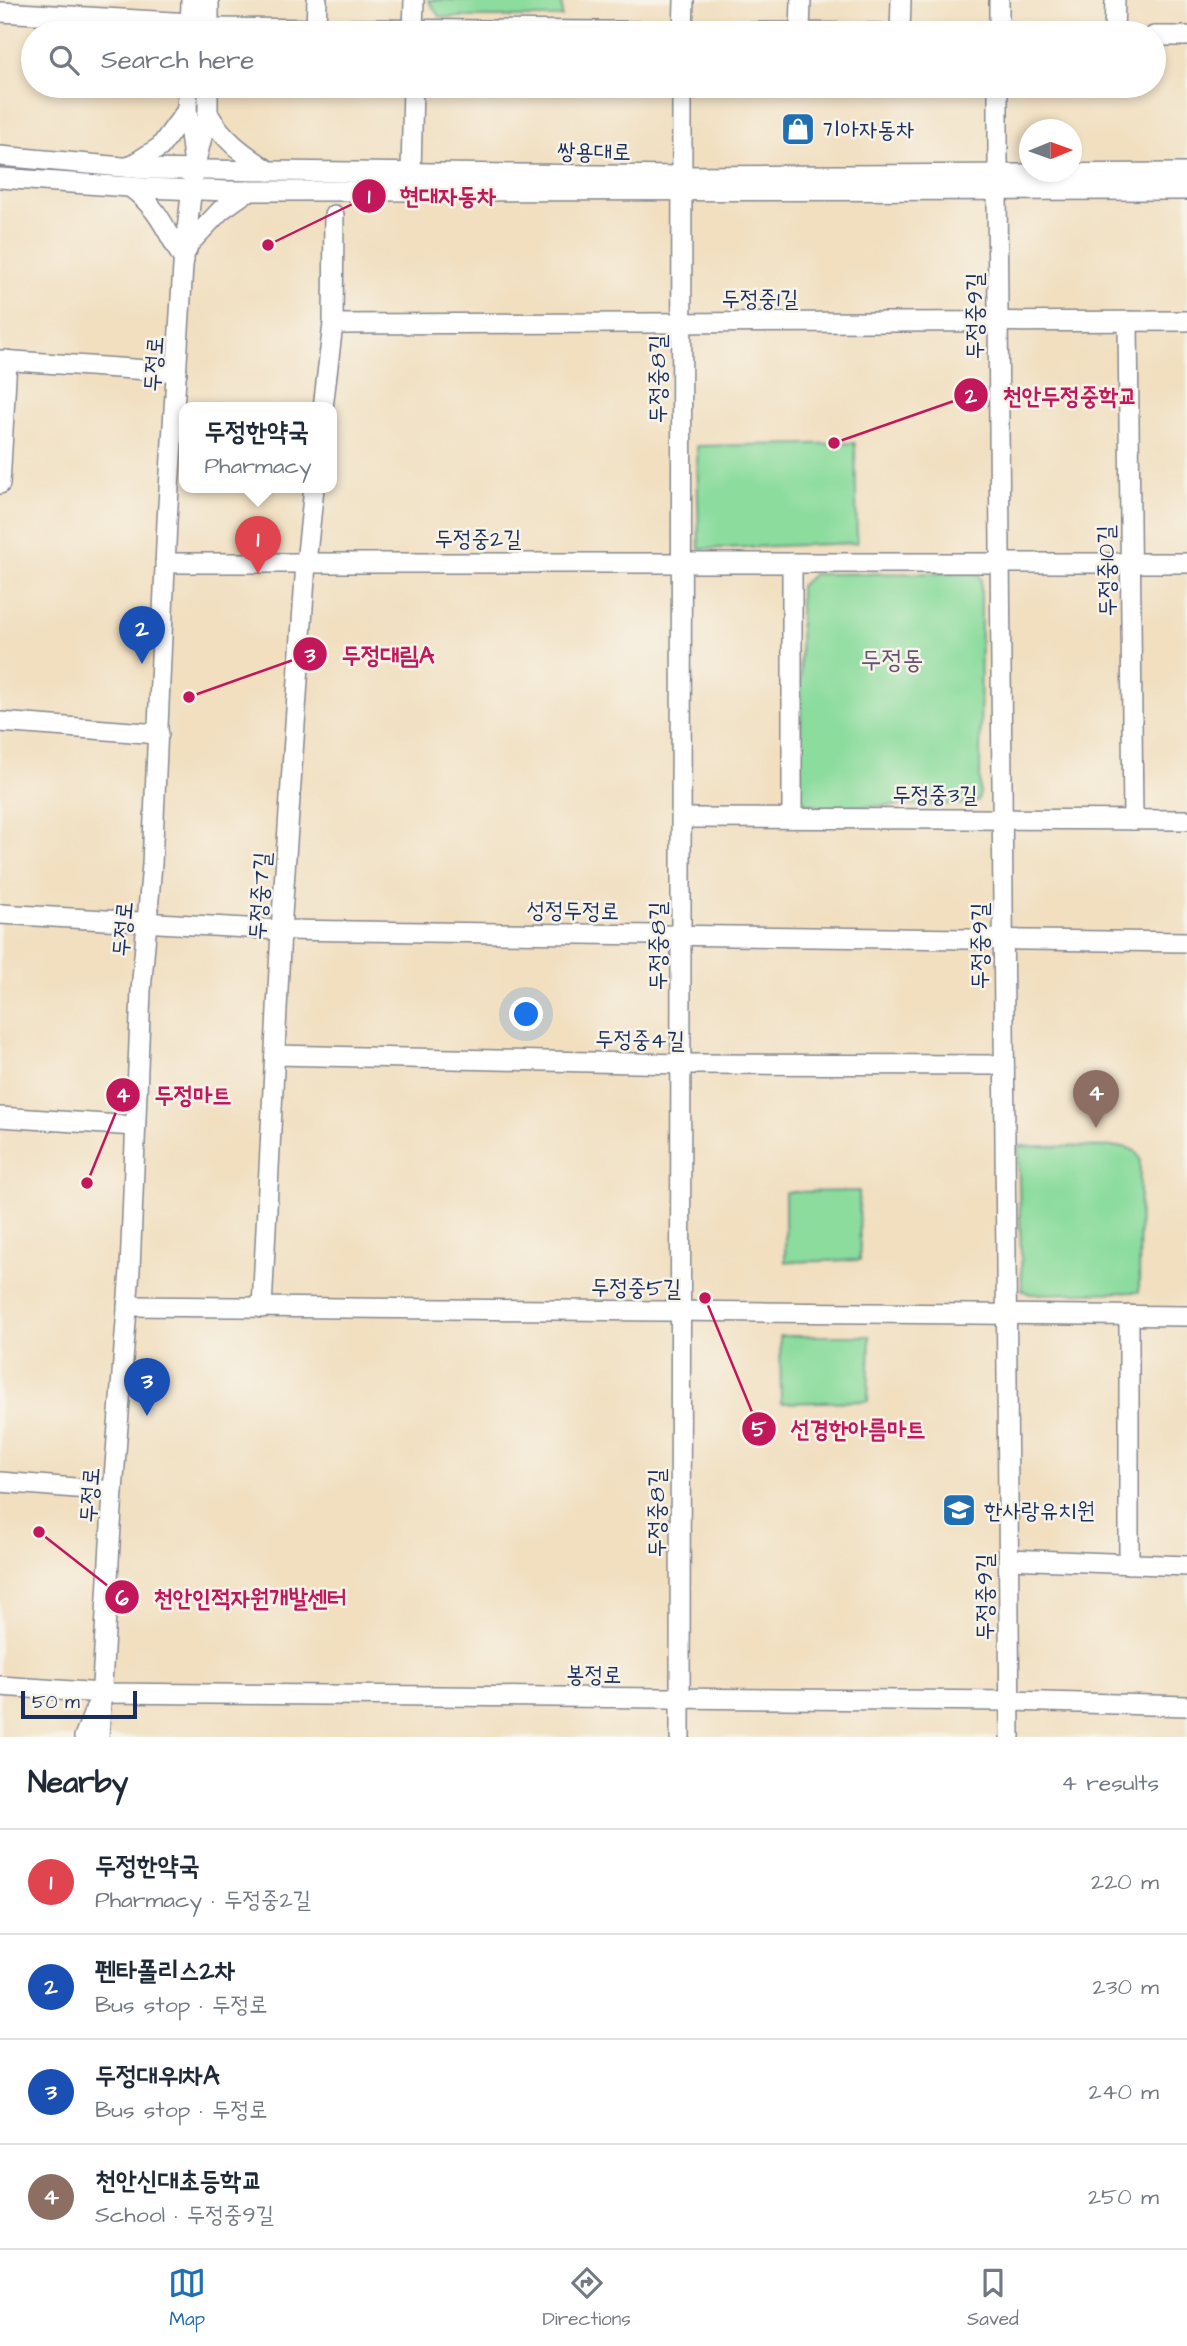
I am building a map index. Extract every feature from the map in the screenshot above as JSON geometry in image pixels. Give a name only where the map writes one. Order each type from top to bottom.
[{"type":"street","points":[[191,0],[198,21]]},
{"type":"street","points":[[202,21],[209,0]]},
{"type":"street","points":[[317,0],[317,21]]},
{"type":"street","points":[[413,21],[414,0]]},
{"type":"street","points":[[683,21],[684,0]]},
{"type":"street","points":[[800,21],[801,0]]},
{"type":"street","points":[[900,21],[901,0]]},
{"type":"street","points":[[999,0],[999,21]]},
{"type":"street","points":[[1114,21],[1115,0]]},
{"type":"street","points":[[0,12],[72,8],[151,21]]},
{"type":"street","points":[[1166,36],[1187,36]]},
{"type":"street","name":"두정로","points":[[99,1737],[127,1307],[141,991],[148,923],[159,734],[165,563],[184,260],[193,190],[194,169],[188,98]]},
{"type":"street","name":"두정로","points":[[194,169],[208,113],[208,98]]},
{"type":"street","points":[[411,173],[412,98]]},
{"type":"street","name":"두정중8길","points":[[680,1737],[682,98]]},
{"type":"street","name":"두정중9길","points":[[998,98],[1010,1737]]},
{"type":"street","points":[[184,260],[160,216],[129,177],[160,148],[187,110]]},
{"type":"street","points":[[208,113],[216,128],[228,141],[270,171]]},
{"type":"street","name":"쌍용대로","points":[[0,156],[193,190],[248,191],[998,181],[1187,173]]},
{"type":"street","name":"쌍용대로","points":[[0,178],[129,177],[194,169],[411,173],[680,184]]},
{"type":"street","name":"쌍용대로","points":[[998,181],[1187,190]]},
{"type":"street","points":[[184,260],[188,245],[220,209],[248,191]]},
{"type":"street","points":[[324,402],[333,324],[334,215]]},
{"type":"street","name":"두정중10길","points":[[1128,321],[1133,820]]},
{"type":"street","name":"두정중1길","points":[[333,324],[1187,321]]},
{"type":"street","points":[[0,484],[3,360],[177,372]]},
{"type":"street","name":"두정중7길","points":[[262,1308],[281,930],[306,563],[313,493]]},
{"type":"street","name":"두정중2길","points":[[165,563],[1187,563]]},
{"type":"street","points":[[792,563],[792,818]]},
{"type":"street","points":[[0,722],[159,734]]},
{"type":"street","name":"두정중3길","points":[[682,818],[1187,820]]},
{"type":"street","name":"성정두정로","points":[[0,914],[281,930],[1187,942]]},
{"type":"street","name":"두정중4길","points":[[275,1055],[681,1064],[1004,1065]]},
{"type":"street","points":[[0,1116],[135,1126]]},
{"type":"street","name":"두정중5길","points":[[127,1307],[1187,1316]]},
{"type":"street","points":[[1129,1315],[1129,1563]]},
{"type":"street","points":[[0,1482],[114,1491]]},
{"type":"street","points":[[1009,1559],[1187,1566]]},
{"type":"street","name":"봉정로","points":[[0,1686],[102,1693],[1010,1701],[1187,1706]]},
{"type":"street","name":"두정로","points":[[84,1737],[102,1693]]},
{"type":"green space","points":[[428,0],[562,0],[562,17],[440,17]]},
{"type":"green space","points":[[855,443],[857,543],[699,549],[697,446]]},
{"type":"green space","points":[[813,574],[979,575],[981,580],[978,801],[967,804],[823,807],[805,803],[801,796],[800,586]]},
{"type":"green space","points":[[1018,1146],[1126,1147],[1135,1151],[1140,1159],[1139,1292],[1030,1294],[1022,1290]]},
{"type":"green space","points":[[859,1191],[860,1260],[785,1262],[785,1192]]},
{"type":"green space","points":[[780,1336],[870,1336],[868,1401],[781,1403]]},
{"type":"place","name":"기아자동차","points":[[798,129]]},
{"type":"place","name":"현대자동차","points":[[268,245]]},
{"type":"place","name":"천안두정중학교","points":[[834,443]]},
{"type":"place","name":"두정한약국","points":[[258,574]]},
{"type":"place","name":"펜타폴리스2차","points":[[142,664]]},
{"type":"place","name":"두정대림A","points":[[189,697]]},
{"type":"place","name":"천안신대초등학교","points":[[1096,1128]]},
{"type":"place","name":"두정마트","points":[[87,1183]]},
{"type":"place","name":"선경한아름마트","points":[[705,1298]]},
{"type":"place","name":"두정대우1차A","points":[[147,1416]]},
{"type":"place","name":"한사랑유치원","points":[[959,1510]]},
{"type":"place","name":"천안인적자원개발센터","points":[[39,1532]]},
{"type":"district","name":"두정동","points":[[892,659]]}]
